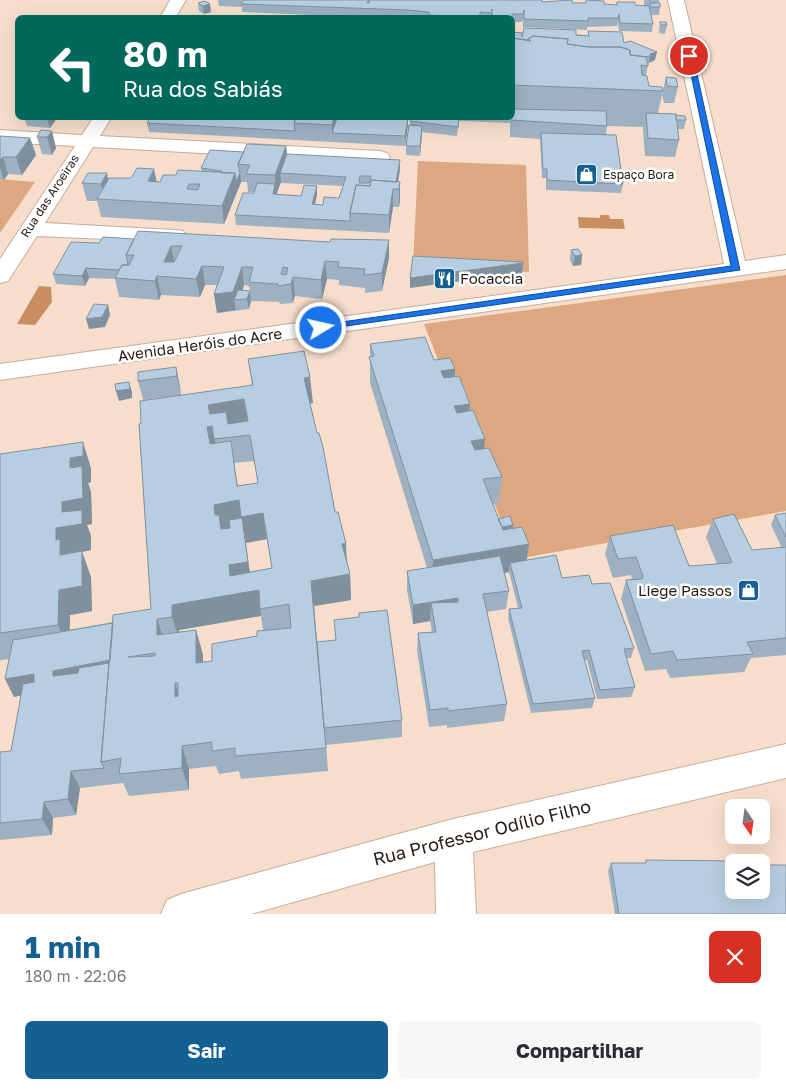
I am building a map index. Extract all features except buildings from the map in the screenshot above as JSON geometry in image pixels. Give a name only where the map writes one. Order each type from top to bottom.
[{"type":"street","points":[[169,15],[178,0]]},
{"type":"street","points":[[676,0],[736,268]]},
{"type":"street","name":"Rua das Aroeiras","points":[[0,276],[101,120]]},
{"type":"street","points":[[0,136],[380,157]]},
{"type":"street","points":[[29,229],[194,237]]},
{"type":"street","name":"Avenida Heróis do Acre","points":[[0,372],[786,262]]},
{"type":"street","name":"Rua Professor Odílio Filho","points":[[181,914],[453,838],[786,761]]},
{"type":"street","points":[[453,838],[456,914]]},
{"type":"shaded area","points":[[418,161],[526,165],[529,272],[413,265]]},
{"type":"shaded area","points":[[0,179],[35,182],[0,233]]},
{"type":"shaded area","points":[[600,215],[609,215],[610,219],[623,219],[625,229],[579,228],[578,217],[600,218]]},
{"type":"shaded area","points":[[786,275],[786,511],[516,559],[424,324]]},
{"type":"shaded area","points":[[39,286],[51,287],[52,302],[35,325],[17,324]]},
{"type":"place","name":"Espaço Bora","points":[[587,175]]},
{"type":"place","name":"Focaccia","points":[[444,279]]},
{"type":"place","name":"Liege Passos","points":[[748,591]]},
{"type":"route","points":[[321,328],[736,268],[689,56]]}]
